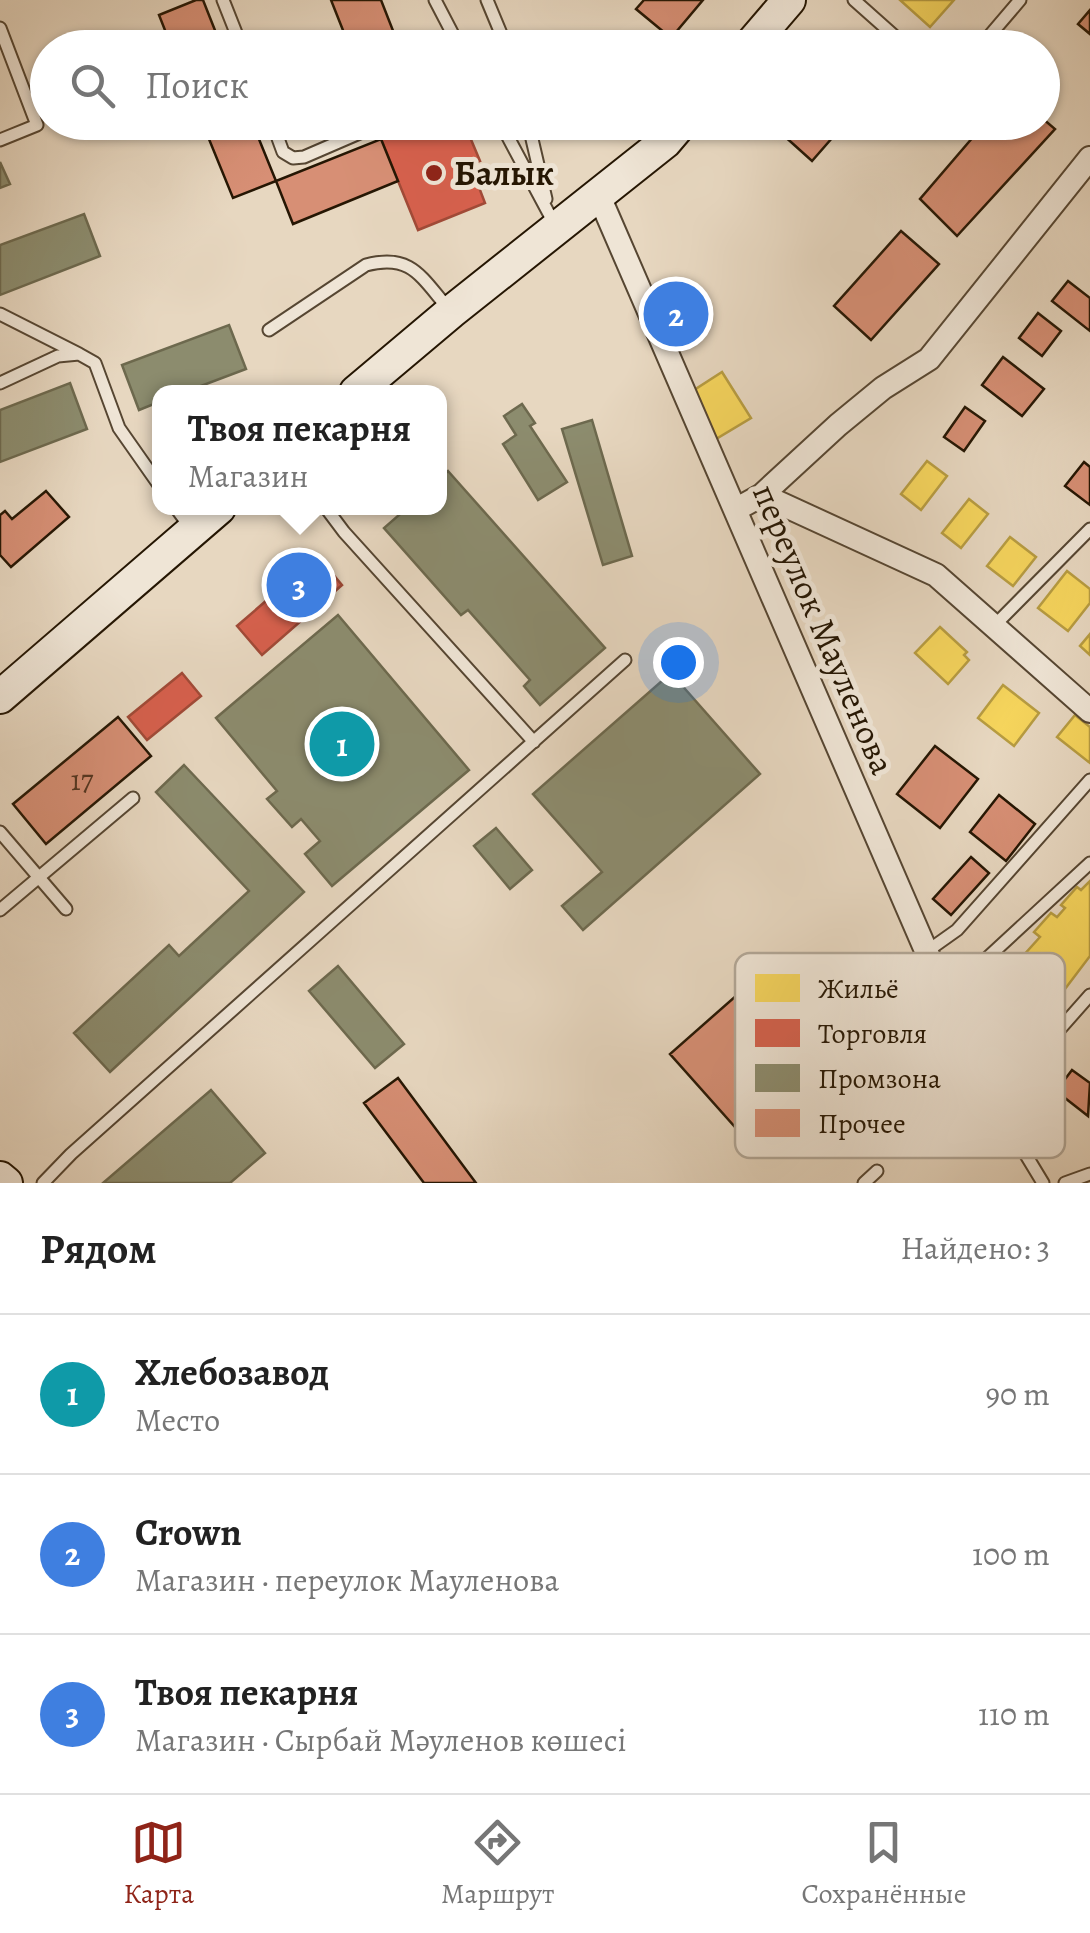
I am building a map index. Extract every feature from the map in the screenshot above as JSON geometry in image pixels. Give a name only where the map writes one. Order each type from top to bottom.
[{"type":"main road","points":[[764,30],[790,0]]},
{"type":"main road","points":[[364,385],[554,223],[599,196],[667,140]]},
{"type":"main road","points":[[0,697],[184,519]]},
{"type":"main road","points":[[0,1178],[6,1183]]},
{"type":"street","points":[[734,510],[762,495],[883,388],[929,359],[1090,158]]},
{"type":"street","name":"переулок Мауленова","points":[[599,196],[926,952]]},
{"type":"street","points":[[762,495],[936,575],[1090,711]]},
{"type":"lane","points":[[223,0],[235,30]]},
{"type":"lane","points":[[435,0],[451,30]]},
{"type":"lane","points":[[487,0],[500,30]]},
{"type":"lane","points":[[854,0],[888,30]]},
{"type":"lane","points":[[994,30],[1020,0]]},
{"type":"lane","points":[[0,28],[30,107]]},
{"type":"lane","points":[[0,140],[30,128]]},
{"type":"lane","points":[[279,140],[284,152],[292,158],[344,140]]},
{"type":"lane","points":[[510,140],[554,223]]},
{"type":"lane","points":[[533,140],[554,223]]},
{"type":"lane","points":[[269,330],[366,265],[384,260],[413,268],[451,312]]},
{"type":"lane","points":[[0,314],[95,363],[120,428],[152,474]]},
{"type":"lane","points":[[0,379],[58,356],[79,354]]},
{"type":"lane","points":[[331,515],[534,742]]},
{"type":"lane","points":[[994,626],[1090,530]]},
{"type":"lane","points":[[44,1183],[101,1127],[625,660]]},
{"type":"lane","points":[[926,952],[957,930],[1090,780]]},
{"type":"lane","points":[[0,910],[133,798]]},
{"type":"lane","points":[[0,832],[66,909]]},
{"type":"lane","points":[[993,953],[1090,863]]},
{"type":"lane","points":[[1065,1024],[1090,995]]},
{"type":"lane","points":[[1029,1158],[1044,1183]]},
{"type":"lane","points":[[864,1183],[877,1172]]},
{"type":"lane","points":[[1066,1183],[1090,1174]]},
{"type":"building: Жильё","points":[[900,0],[954,0],[930,27]]},
{"type":"building: Жильё","points":[[722,372],[751,418],[716,439],[688,394]]},
{"type":"building: Жильё","points":[[927,461],[947,476],[921,510],[901,494]]},
{"type":"building: Жильё","points":[[969,499],[988,514],[961,548],[942,533]]},
{"type":"building: Жильё","points":[[1010,537],[1036,557],[1013,586],[987,566]]},
{"type":"building: Жильё","points":[[1067,571],[1090,589],[1090,603],[1068,631],[1038,608]]},
{"type":"building: Жильё","points":[[940,627],[967,652],[964,655],[969,660],[948,684],[915,653]]},
{"type":"building: Жильё","points":[[1090,634],[1090,655],[1080,646]]},
{"type":"building: Жильё","points":[[1003,685],[1039,713],[1014,746],[978,718]]},
{"type":"building: Жильё","points":[[1075,715],[1090,727],[1090,763],[1057,737]]},
{"type":"building: Жильё","points":[[1090,881],[1090,956],[1065,989],[1065,953],[1026,953],[1040,937],[1034,932],[1051,913],[1057,917],[1065,908],[1061,905],[1077,887],[1081,890]]},
{"type":"building: Торговля","name":"Балык","points":[[381,140],[471,140],[480,161],[470,164],[485,203],[418,230]]},
{"type":"building: Торговля","points":[[684,282],[706,328],[667,346],[645,300]]},
{"type":"building: Торговля","points":[[327,567],[342,585],[262,655],[237,626],[297,574],[307,585]]},
{"type":"building: Торговля","points":[[182,673],[201,696],[147,740],[128,717]]},
{"type":"building: Промзона","points":[[0,162],[10,184],[0,188]]},
{"type":"building: Промзона","points":[[84,214],[100,256],[0,295],[0,245]]},
{"type":"building: Промзона","points":[[229,325],[246,369],[204,385],[152,385],[152,405],[139,410],[122,365]]},
{"type":"building: Промзона","points":[[70,383],[87,429],[0,462],[0,410]]},
{"type":"building: Промзона","points":[[522,404],[535,423],[530,426],[567,482],[538,500],[503,444],[516,435],[504,416]]},
{"type":"building: Промзона","points":[[592,420],[632,556],[603,565],[562,429]]},
{"type":"building: Промзона","points":[[447,472],[605,648],[540,705],[524,686],[530,680],[468,610],[461,615],[384,528],[399,515],[447,515]]},
{"type":"building: Промзона","points":[[338,615],[469,770],[332,886],[305,854],[320,841],[301,819],[292,827],[267,799],[277,791],[216,718]]},
{"type":"building: Промзона","points":[[671,673],[760,774],[583,930],[562,906],[602,872],[533,794]]},
{"type":"building: Промзона","points":[[184,765],[304,892],[110,1072],[74,1033],[169,945],[179,956],[249,891],[156,792]]},
{"type":"building: Промзона","points":[[496,828],[532,870],[510,889],[474,846]]},
{"type":"building: Промзона","points":[[338,966],[404,1044],[375,1068],[309,991]]},
{"type":"building: Промзона","points":[[211,1090],[265,1153],[230,1183],[103,1183]]},
{"type":"building: Прочее","points":[[203,0],[215,30],[165,30],[159,15]]},
{"type":"building: Прочее","points":[[331,0],[381,0],[393,30],[343,30]]},
{"type":"building: Прочее","points":[[644,0],[703,0],[678,30],[661,30],[636,9]]},
{"type":"building: Прочее","points":[[1090,10],[1090,34],[1078,24]]},
{"type":"building: Прочее","points":[[209,140],[259,140],[276,181],[233,198]]},
{"type":"building: Прочее","points":[[381,140],[398,181],[293,224],[276,181]]},
{"type":"building: Прочее","points":[[789,140],[830,140],[812,161]]},
{"type":"building: Прочее","points":[[971,140],[1045,140],[957,236],[920,199]]},
{"type":"building: Прочее","points":[[901,231],[939,264],[871,340],[834,306]]},
{"type":"building: Прочее","points":[[1068,281],[1090,298],[1090,331],[1052,301]]},
{"type":"building: Прочее","points":[[1038,313],[1061,331],[1042,356],[1019,338]]},
{"type":"building: Прочее","points":[[1003,357],[1044,389],[1022,416],[982,385]]},
{"type":"building: Прочее","points":[[965,407],[985,421],[964,451],[944,437]]},
{"type":"building: Прочее","points":[[1084,462],[1090,467],[1090,505],[1065,486]]},
{"type":"building: Прочее","points":[[46,491],[69,517],[11,567],[0,555],[0,515],[5,511],[12,519]]},
{"type":"building: Прочее","points":[[118,717],[151,756],[46,844],[13,804]]},
{"type":"building: Прочее","points":[[935,746],[978,779],[940,828],[897,794]]},
{"type":"building: Прочее","points":[[999,795],[1035,824],[1006,861],[970,832]]},
{"type":"building: Прочее","points":[[971,857],[989,873],[951,915],[933,899]]},
{"type":"building: Прочее","points":[[735,997],[735,1127],[670,1054]]},
{"type":"building: Прочее","points":[[1072,1070],[1090,1083],[1088,1116],[1065,1098],[1065,1079]]},
{"type":"building: Прочее","points":[[398,1078],[476,1183],[424,1183],[364,1103]]},
{"type":"place","name":"Балык","points":[[434,173]]},
{"type":"place","name":"Crown","points":[[676,314]]},
{"type":"place","name":"Твоя пекарня","points":[[299,585]]},
{"type":"place","name":"Хлебозавод","points":[[342,744]]}]
